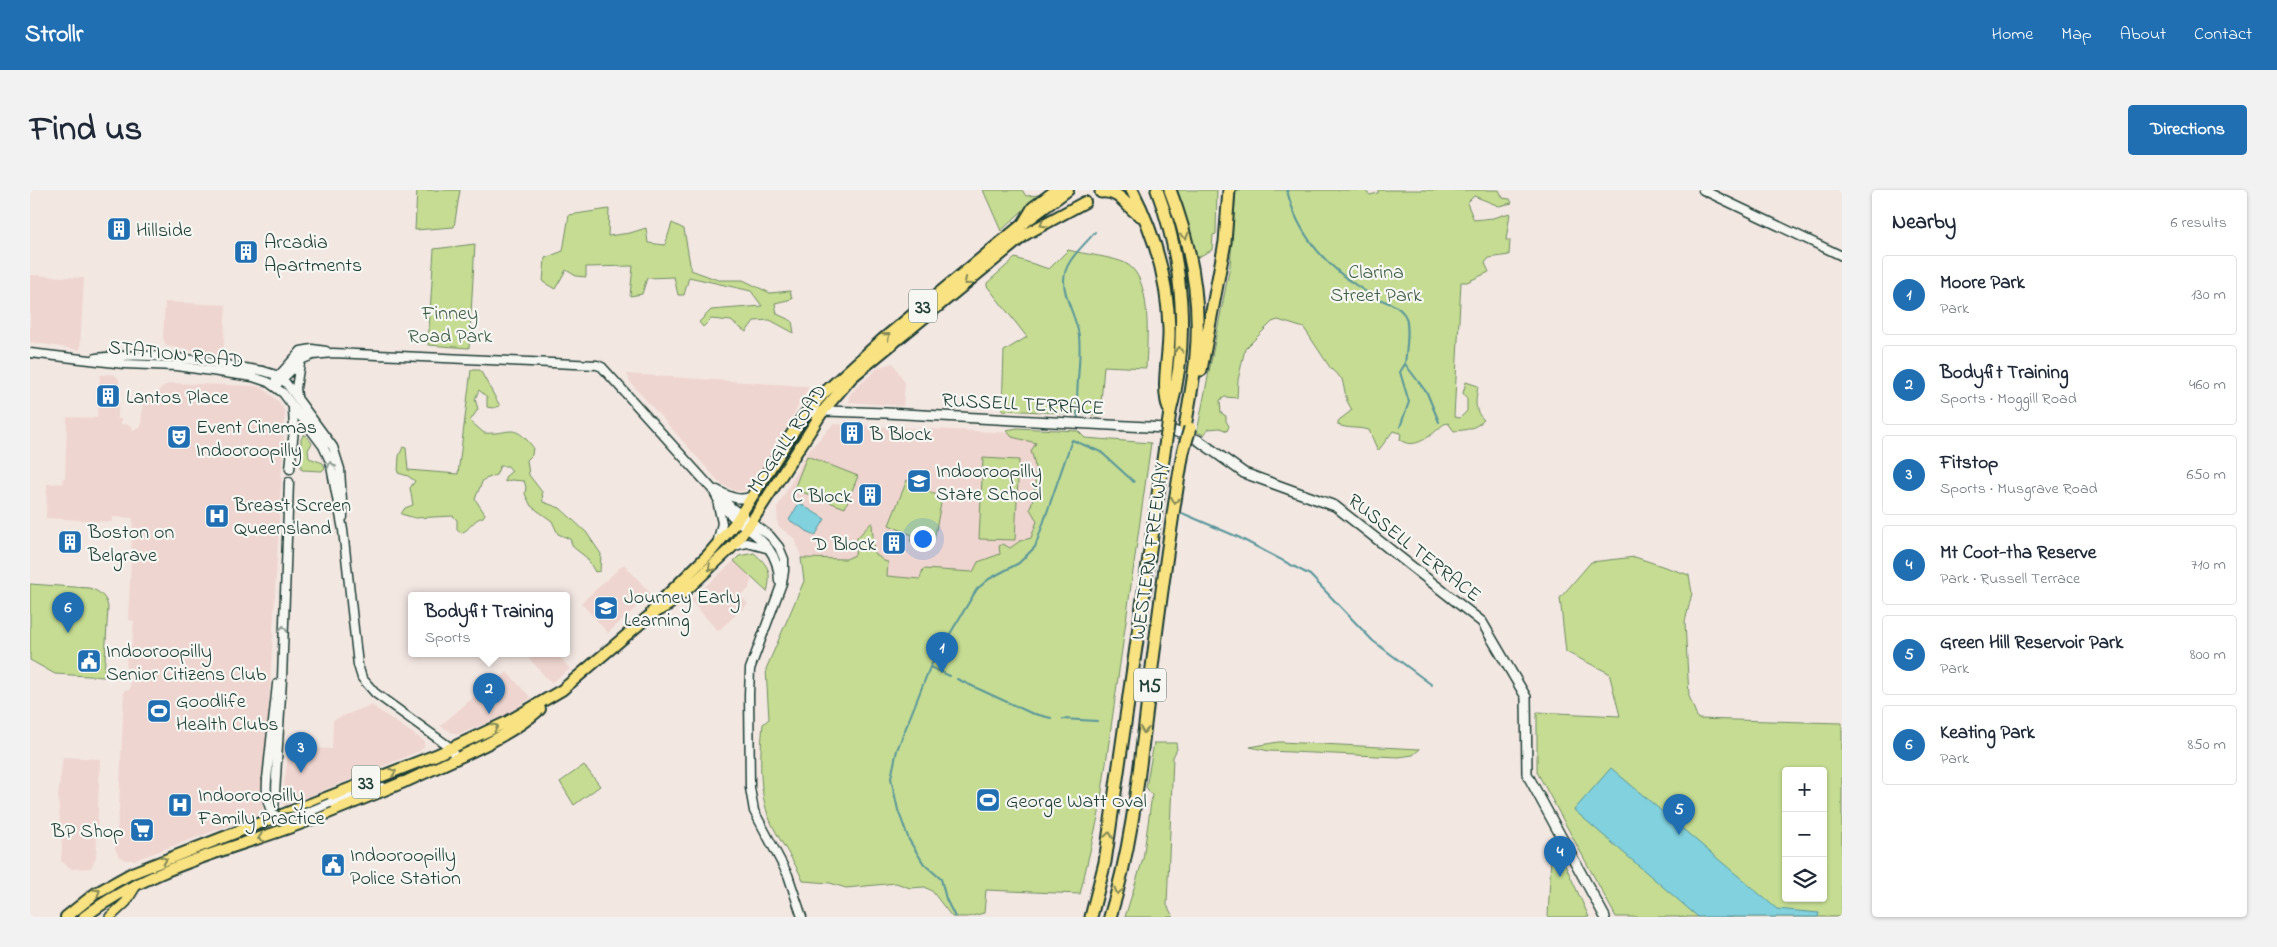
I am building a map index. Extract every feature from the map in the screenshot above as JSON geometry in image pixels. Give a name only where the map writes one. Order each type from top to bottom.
[{"type":"highway","points":[[1024,223],[1033,208],[1057,190]]},
{"type":"highway","name":"MOGGILL ROAD","points":[[84,917],[136,884],[173,868],[304,822],[406,781],[522,724],[648,617],[715,546],[739,518],[806,413],[868,352],[1024,223],[1068,190]]},
{"type":"highway","points":[[1132,190],[1145,217],[1160,263],[1168,307],[1169,346],[1165,400],[1170,412]]},
{"type":"highway","name":"WESTERN FREEWAY","points":[[1091,917],[1105,862],[1179,357],[1180,296],[1172,240],[1157,190]]},
{"type":"highway","name":"WESTERN FREEWAY","points":[[1110,917],[1119,890],[1131,832],[1162,591],[1190,415],[1196,355],[1195,286],[1183,232],[1170,190]]},
{"type":"highway","points":[[1226,190],[1226,225]]},
{"type":"highway","points":[[1190,415],[1226,225],[1230,190]]},
{"type":"highway","points":[[1102,191],[1118,195],[1128,203],[1135,214],[1145,217]]},
{"type":"highway","name":"MOGGILL ROAD","points":[[648,617],[668,605],[733,546],[750,525],[823,411],[861,369],[1015,242],[1038,226],[1087,201],[1102,191]]},
{"type":"highway","name":"MOGGILL ROAD","points":[[66,917],[96,893],[132,873],[451,748],[550,699]]},
{"type":"main road","name":"RUSSELL TERRACE","points":[[806,413],[823,411],[1166,428],[1198,440],[1244,473],[1318,499],[1343,511],[1487,628],[1526,697],[1527,774],[1605,917]]},
{"type":"main road","points":[[110,917],[126,902],[136,884]]},
{"type":"street","points":[[1703,190],[1842,256]]},
{"type":"street","points":[[275,385],[301,350],[312,349],[333,353],[597,365],[602,367],[713,492],[725,512],[739,518],[772,538],[782,554],[784,573],[750,669],[748,689],[750,788],[754,811],[788,876],[802,917]]},
{"type":"street","name":"STATION ROAD","points":[[30,353],[128,365],[190,368],[253,377],[275,385],[292,404],[330,458],[343,530],[358,665],[362,678],[374,693],[451,748]]},
{"type":"street","points":[[280,378],[311,356],[333,353]]},
{"type":"street","points":[[152,354],[152,365]]},
{"type":"street","name":"STATION ROAD","points":[[87,360],[152,354],[247,368],[280,378],[298,398],[331,444],[338,458],[344,503],[343,530]]},
{"type":"street","points":[[128,355],[128,365]]},
{"type":"street","points":[[298,398],[296,388],[300,362]]},
{"type":"street","points":[[290,469],[294,429],[292,404]]},
{"type":"street","points":[[294,429],[303,420],[314,421]]},
{"type":"street","points":[[274,816],[289,482]]},
{"type":"street","points":[[713,492],[741,499],[750,498],[756,492]]},
{"type":"street","points":[[713,492],[722,523],[715,546]]},
{"type":"street","points":[[750,525],[775,556],[779,571],[779,591]]},
{"type":"street","points":[[733,546],[742,543],[757,545],[767,549],[775,556]]},
{"type":"street","points":[[282,662],[274,705],[267,779],[267,805],[272,812],[280,818],[294,817],[330,803],[406,781]]},
{"type":"street","points":[[451,748],[455,758]]},
{"type":"shaded area","points":[[30,275],[84,278],[80,350],[30,342]]},
{"type":"shaded area","points":[[165,302],[226,305],[223,356],[166,346],[163,337]]},
{"type":"shaded area","points":[[893,363],[905,383],[903,406],[849,402],[849,396],[853,391],[879,367]]},
{"type":"shaded area","points":[[114,374],[119,379],[118,419],[121,419],[121,424],[130,425],[134,430],[141,427],[143,400],[148,397],[151,398],[163,386],[172,383],[256,386],[264,389],[279,402],[285,412],[263,813],[135,860],[126,860],[119,856],[115,849],[119,809],[124,690],[130,690],[131,668],[126,668],[127,645],[132,645],[134,621],[128,620],[133,518],[113,517],[112,522],[46,518],[47,484],[65,483],[62,482],[63,478],[65,478],[67,417],[97,418],[100,375]]},
{"type":"shaded area","points":[[627,374],[809,387],[755,482],[743,491],[735,491],[720,483],[630,382]]},
{"type":"shaded area","name":"Indooroopilly State School","points":[[833,424],[1057,435],[1035,542],[977,572],[921,580],[886,576],[888,562],[801,558],[795,539],[778,526],[777,508],[806,454]]},
{"type":"shaded area","points":[[734,561],[752,579],[748,590],[740,595],[748,604],[718,631],[690,600]]},
{"type":"shaded area","points":[[624,564],[651,594],[608,633],[581,603]]},
{"type":"shaded area","points":[[528,657],[560,657],[570,669],[551,683]]},
{"type":"shaded area","points":[[507,672],[531,698],[506,715],[457,735],[440,726],[496,678],[498,680]]},
{"type":"shaded area","points":[[371,705],[424,741],[424,747],[420,751],[285,806],[282,800],[287,763],[286,747],[332,749],[333,720]]},
{"type":"shaded area","points":[[63,757],[100,759],[96,857],[91,868],[72,869],[61,861],[62,847],[58,796]]},
{"type":"green space","points":[[417,190],[460,190],[454,227],[415,230]]},
{"type":"green space","points":[[983,190],[1022,190],[1026,196],[1039,195],[1001,231]]},
{"type":"green space","points":[[1175,190],[1217,190],[1216,234],[1213,235],[1212,250],[1196,258],[1186,218]]},
{"type":"green space","name":"Clarina Street Park","points":[[1236,190],[1364,190],[1370,195],[1378,193],[1378,190],[1499,190],[1503,198],[1510,199],[1512,203],[1499,206],[1474,196],[1467,203],[1474,220],[1493,218],[1510,213],[1506,240],[1510,240],[1509,255],[1489,258],[1485,263],[1489,272],[1467,282],[1461,282],[1454,417],[1460,418],[1467,411],[1467,399],[1463,393],[1466,382],[1478,386],[1477,409],[1484,420],[1474,427],[1459,431],[1454,431],[1448,423],[1444,424],[1424,440],[1412,444],[1400,440],[1401,433],[1393,431],[1378,451],[1369,430],[1338,425],[1338,421],[1352,410],[1347,401],[1342,379],[1331,369],[1304,328],[1278,320],[1272,322],[1245,349],[1238,380],[1237,398],[1225,397],[1220,400],[1221,413],[1226,416],[1229,426],[1227,431],[1220,428],[1208,429],[1204,435],[1197,432],[1230,266]]},
{"type":"green space","points":[[609,209],[608,236],[630,233],[646,228],[648,243],[665,245],[672,223],[684,229],[691,270],[718,280],[743,280],[770,293],[790,291],[792,299],[775,303],[777,314],[792,321],[794,333],[770,320],[754,321],[746,332],[731,321],[711,319],[703,327],[699,322],[711,310],[762,306],[751,291],[689,277],[684,295],[678,295],[674,277],[647,278],[642,294],[630,296],[633,266],[586,267],[586,277],[576,276],[566,270],[555,289],[543,282],[545,258],[563,251],[569,215]]},
{"type":"green space","name":"Finney Road Park","points":[[475,244],[469,348],[428,345],[434,249]]},
{"type":"green space","points":[[1068,250],[1120,261],[1134,270],[1140,281],[1146,311],[1146,368],[1104,366],[1100,415],[1002,410],[1004,351],[1027,337],[987,286],[987,283],[1015,258],[1049,269]]},
{"type":"green space","points":[[471,370],[480,370],[500,406],[487,407],[487,397],[479,390],[475,399],[478,409],[470,421],[484,433],[516,432],[533,447],[532,455],[527,460],[529,475],[542,492],[543,502],[560,508],[586,532],[601,554],[600,571],[595,572],[587,558],[573,547],[570,539],[558,534],[552,521],[531,506],[525,494],[526,487],[524,481],[511,480],[505,482],[505,477],[512,471],[508,466],[500,466],[496,475],[483,480],[475,499],[485,514],[461,533],[457,530],[457,520],[453,516],[415,518],[401,514],[405,508],[413,505],[410,488],[415,481],[408,476],[398,473],[399,456],[403,447],[406,448],[408,470],[458,474]]},
{"type":"green space","points":[[1017,428],[1078,431],[1085,438],[1151,443],[1099,813],[1080,894],[986,890],[984,913],[968,917],[952,917],[932,891],[925,887],[910,888],[896,883],[846,888],[830,883],[803,881],[766,809],[763,797],[761,760],[763,724],[769,719],[766,669],[804,581],[801,558],[846,559],[855,555],[857,538],[872,522],[874,553],[888,562],[887,576],[920,579],[923,569],[973,572],[978,562],[1000,554],[999,546],[1003,544],[1010,548],[1020,541],[1031,538],[1037,521],[1030,509],[1034,495],[1035,480],[1035,465],[1031,451],[1036,443],[1012,437],[1006,430]]},
{"type":"green space","points":[[304,434],[312,443],[308,450],[309,458],[323,463],[325,468],[322,471],[302,470],[301,468],[301,439]]},
{"type":"green space","points":[[807,456],[858,476],[845,508],[794,489]]},
{"type":"green space","points":[[983,458],[1019,460],[1015,540],[979,539]]},
{"type":"green space","points":[[907,480],[942,498],[934,540],[922,536],[918,543],[910,541],[912,535],[889,525]]},
{"type":"green space","points":[[754,553],[768,570],[767,592],[734,561],[739,556]]},
{"type":"green space","points":[[1635,557],[1689,575],[1692,593],[1685,622],[1689,696],[1698,719],[1842,723],[1842,917],[1616,917],[1537,772],[1537,712],[1620,716],[1609,673],[1566,652],[1560,598],[1591,562]]},
{"type":"green space","points":[[30,584],[89,588],[99,592],[104,597],[108,607],[104,677],[55,674],[30,660]]},
{"type":"green space","points":[[1278,742],[1420,749],[1413,755],[1399,757],[1269,751],[1250,747]]},
{"type":"green space","points":[[1154,743],[1176,743],[1177,749],[1173,757],[1167,905],[1173,917],[1125,917],[1143,859],[1152,795],[1146,787]]},
{"type":"green space","points":[[584,765],[600,786],[574,805],[560,782]]},
{"type":"green space","points":[[1552,836],[1589,917],[1548,917]]},
{"type":"water","points":[[799,503],[825,519],[815,536],[789,520]]},
{"type":"water","points":[[1611,768],[1777,909],[1819,913],[1818,917],[1698,917],[1574,810]]},
{"type":"waterway","points":[[1287,190],[1299,223],[1308,238],[1329,263],[1356,285],[1375,297],[1397,307],[1404,314],[1408,331],[1405,364],[1427,393],[1439,422]]},
{"type":"waterway","points":[[1078,420],[1077,399],[1080,346],[1076,322],[1064,287],[1064,280],[1067,266],[1095,232]]},
{"type":"waterway","points":[[1400,427],[1409,402],[1400,372],[1405,364]]},
{"type":"waterway","points":[[955,917],[946,899],[941,879],[924,864],[909,840],[898,810],[891,778],[897,750],[930,667],[977,589],[989,579],[1019,563],[1035,547],[1072,440],[1101,452],[1134,482]]},
{"type":"waterway","points":[[1182,513],[1238,537],[1310,575],[1373,641],[1432,685]]},
{"type":"waterway","points":[[930,667],[950,676]]},
{"type":"waterway","points":[[957,679],[1031,713],[1051,718]]},
{"type":"waterway","points":[[1063,719],[1097,721]]},
{"type":"place","name":"Hillside","points":[[119,229]]},
{"type":"place","name":"Arcadia Apartments","points":[[246,252]]},
{"type":"place","name":"Lantos Place","points":[[108,396]]},
{"type":"place","name":"B Block","points":[[852,433]]},
{"type":"place","name":"Event Cinemas Indooroopilly","points":[[179,437]]},
{"type":"place","name":"Indooroopilly State School","points":[[919,481]]},
{"type":"place","name":"C Block","points":[[870,495]]},
{"type":"place","name":"Breast Screen Queensland","points":[[217,516]]},
{"type":"place","name":"Boston on Belgrave","points":[[70,542]]},
{"type":"place","name":"D Block","points":[[894,543]]},
{"type":"place","name":"Journey Early Learning","points":[[606,608]]},
{"type":"place","name":"Keating Park","points":[[68,633]]},
{"type":"place","name":"Indooroopilly Senior Citizens Club","points":[[89,661]]},
{"type":"place","name":"Moore Park","points":[[942,673]]},
{"type":"place","name":"Goodlife Health Clubs","points":[[159,711]]},
{"type":"place","name":"Bodyfit Training","points":[[489,714]]},
{"type":"place","name":"Fitstop","points":[[301,773]]},
{"type":"place","name":"George Watt Oval","points":[[988,800]]},
{"type":"place","name":"Indooroopilly Family Practice","points":[[180,805]]},
{"type":"place","name":"BP Shop","points":[[142,830]]},
{"type":"place","name":"Green Hill Reservoir Park","points":[[1679,835]]},
{"type":"place","name":"Indooroopilly Police Station","points":[[333,865]]},
{"type":"place","name":"Mt Coot-tha Reserve","points":[[1560,877]]}]
